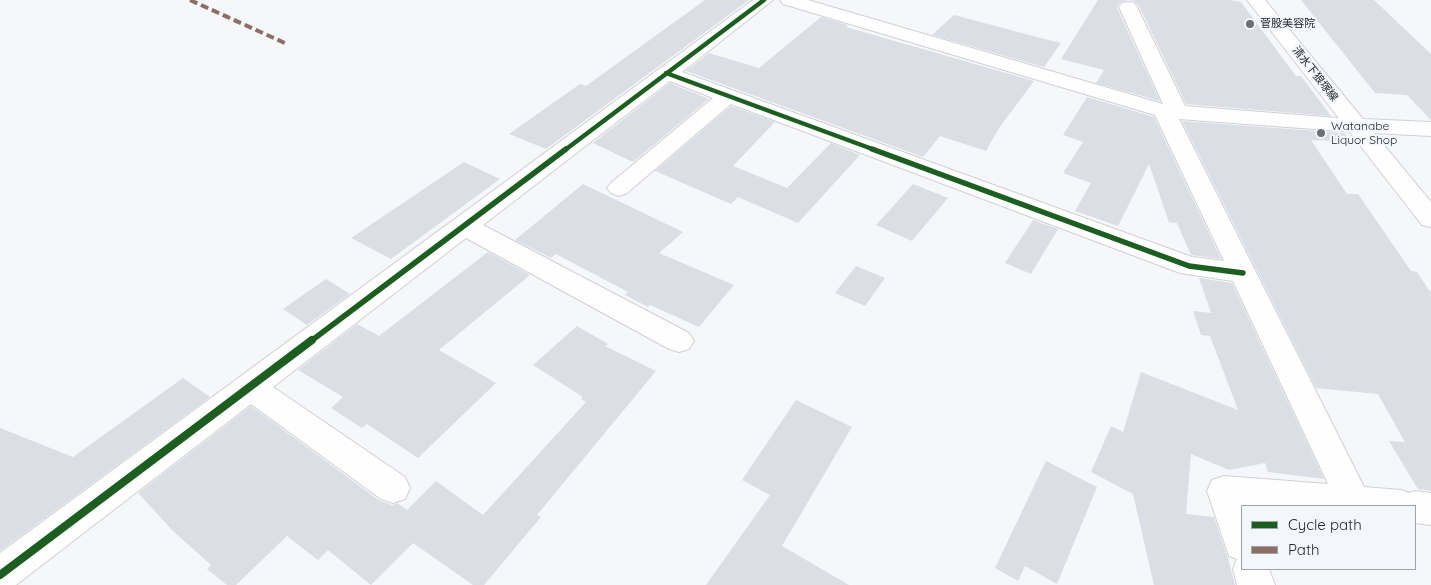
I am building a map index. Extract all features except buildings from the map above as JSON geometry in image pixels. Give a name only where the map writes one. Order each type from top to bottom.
[{"type":"street","points":[[0,575],[764,0]]},
{"type":"street","points":[[789,0],[1170,112],[1431,129]]},
{"type":"street","name":"清水下狼塚線","points":[[1256,0],[1431,219]]},
{"type":"street","points":[[1128,7],[1170,112],[1243,274],[1354,502]]},
{"type":"street","points":[[666,73],[1189,266],[1243,274]]},
{"type":"street","points":[[619,188],[728,96]]},
{"type":"street","points":[[464,226],[679,341]]},
{"type":"street","points":[[250,387],[393,488]]},
{"type":"street","points":[[1241,541],[1224,491],[1389,505]]},
{"type":"street","points":[[1416,507],[1431,509]]},
{"type":"street","points":[[1251,570],[1256,585]]},
{"type":"marked path","points":[[190,0],[287,44]]},
{"type":"cycle path","points":[[0,575],[764,0]]},
{"type":"cycle path","points":[[666,73],[1189,266],[1243,273]]},
{"type":"place","name":"菅股美容院","points":[[1250,24]]},
{"type":"place","name":"Watanabe Liquor Shop","points":[[1321,133]]}]
